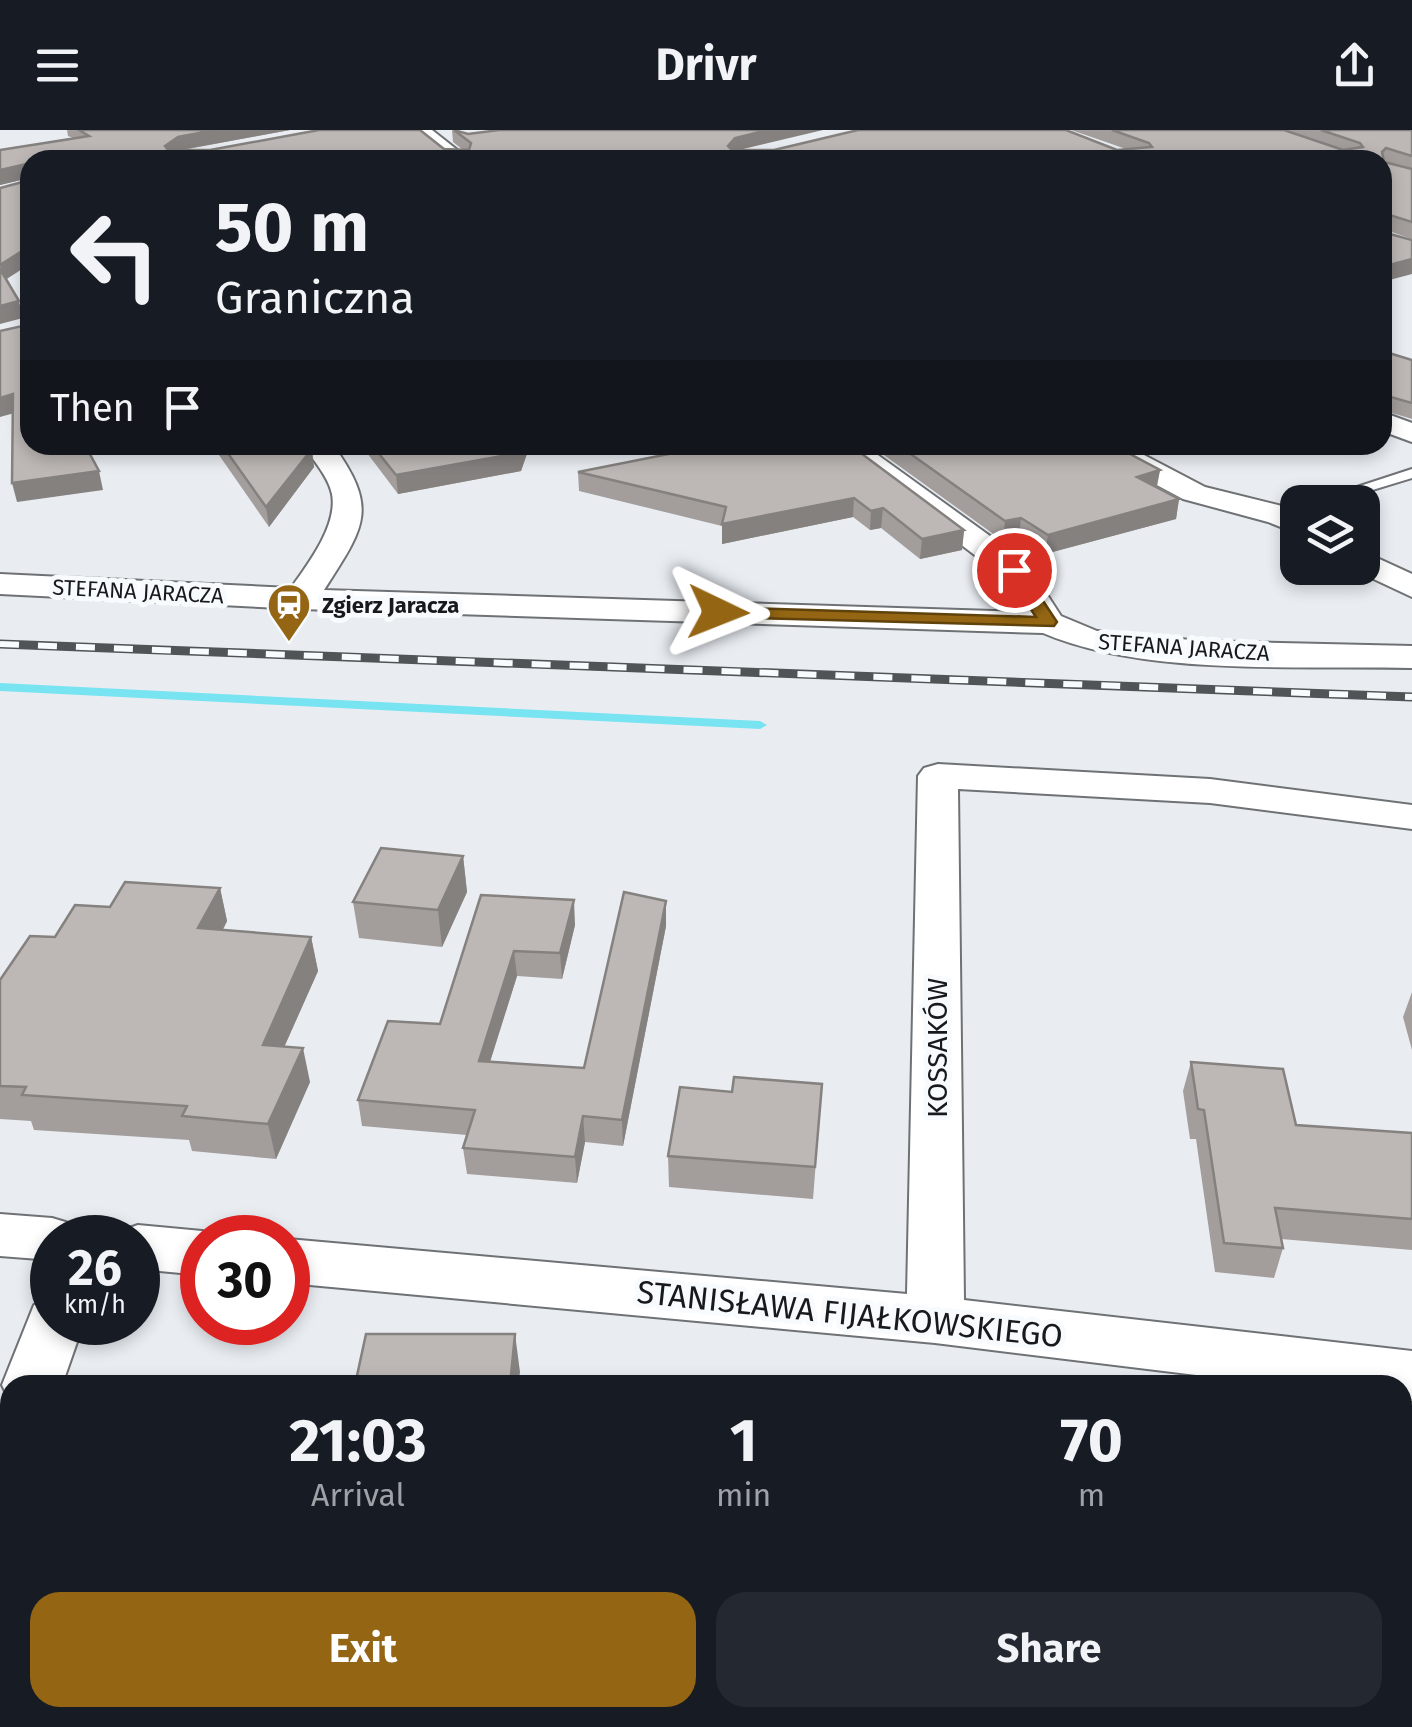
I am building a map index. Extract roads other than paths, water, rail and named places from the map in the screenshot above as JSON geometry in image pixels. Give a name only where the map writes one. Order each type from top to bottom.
[{"type":"street","points":[[420,130],[447,150]]},
{"type":"street","points":[[301,599],[320,574],[349,502],[344,485],[324,455]]},
{"type":"street","points":[[859,455],[1014,570],[1048,622]]},
{"type":"street","points":[[1121,455],[1194,493],[1280,514]]},
{"type":"street","points":[[1380,570],[1412,587]]},
{"type":"street","name":"STEFANA JARACZA","points":[[0,584],[301,599],[1048,622],[1090,640],[1202,652],[1412,657]]},
{"type":"street","name":"KOSSAKÓW","points":[[935,1320],[938,776],[1210,792],[1412,817]]},
{"type":"street","points":[[0,1235],[30,1238]]},
{"type":"street","name":"STANISŁAWA FIJAŁKOWSKIEGO","points":[[310,1263],[935,1320],[1363,1375]]},
{"type":"street","points":[[36,1375],[47,1345]]},
{"type":"lane","points":[[1374,485],[1412,473]]},
{"type":"waterway","points":[[0,687],[760,725]]},
{"type":"railway","points":[[0,644],[1412,697]]},
{"type":"place","name":"Zgierz Jaracza","points":[[289,643]]}]
